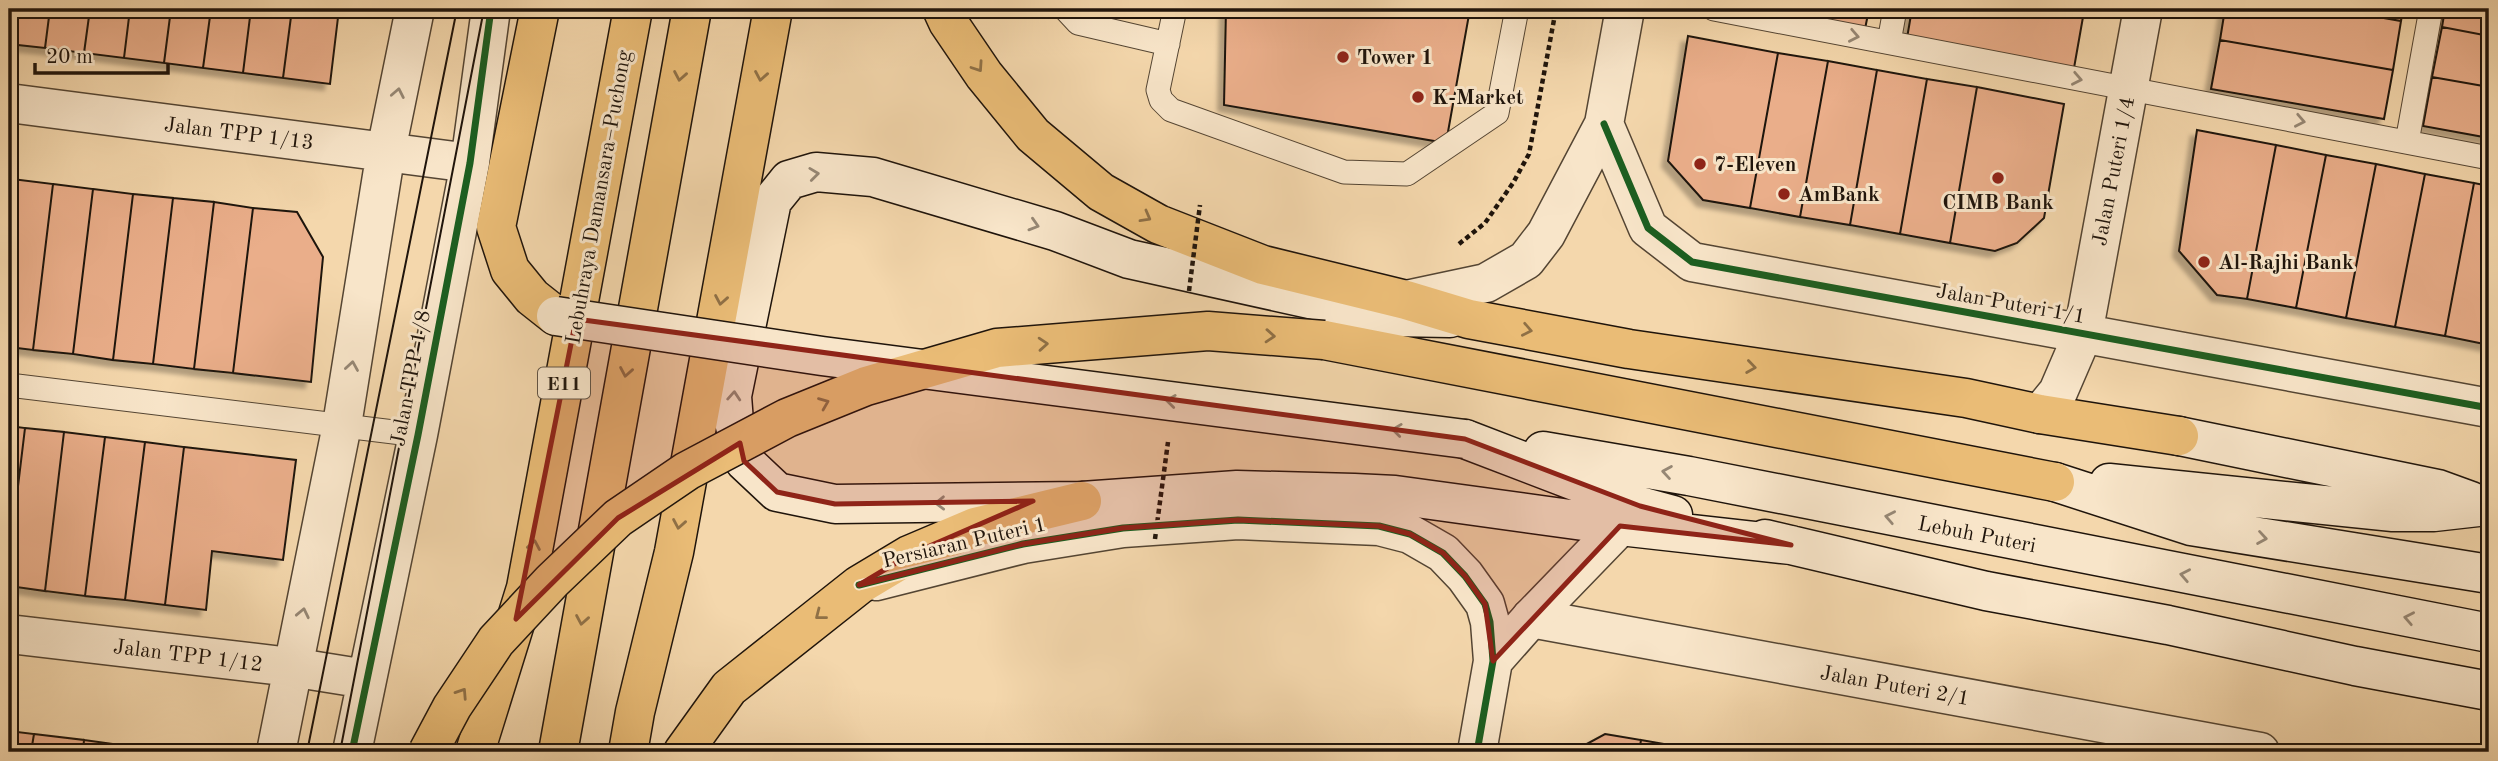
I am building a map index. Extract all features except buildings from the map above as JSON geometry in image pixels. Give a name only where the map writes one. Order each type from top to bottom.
[{"type":"highway","points":[[540,9],[496,227],[510,270],[533,297],[556,316]]},
{"type":"highway","name":"Lebuhraya Damansara–Puchong","points":[[475,752],[526,588],[633,9]]},
{"type":"highway","name":"E11","points":[[558,752],[692,9]]},
{"type":"highway","points":[[628,752],[635,712],[674,552],[773,9]]},
{"type":"highway","points":[[943,9],[948,22],[984,75],[1033,135],[1101,192],[1158,224],[1263,265],[1406,300],[1469,319],[1629,349],[1966,398],[2040,414],[2179,436]]},
{"type":"highway","points":[[428,752],[452,707],[496,641],[552,581],[618,518],[687,471],[787,418],[866,386],[997,348],[1208,331],[1324,340],[2055,482]]},
{"type":"highway","points":[[682,752],[729,688],[859,585],[909,555],[975,527],[1082,501]]},
{"type":"main road","points":[[276,752],[342,425],[386,151],[415,9]]},
{"type":"main road","name":"Jalan TPP 1/8","points":[[352,752],[418,435],[470,163],[491,9]]},
{"type":"main road","points":[[1406,300],[1486,283],[1526,260],[1546,234],[1604,124],[1625,9]]},
{"type":"main road","name":"Jalan Puteri 1/4","points":[[2040,414],[2058,392],[2083,334],[2143,9]]},
{"type":"main road","name":"Jalan TPP 1/13","points":[[9,103],[470,163]]},
{"type":"main road","name":"Jalan Puteri 1/1","points":[[1604,124],[1648,228],[1692,262],[2489,408]]},
{"type":"main road","points":[[1469,319],[1391,317],[1129,260],[1055,231],[873,177],[816,172],[789,180],[772,201],[732,396],[734,422],[744,461],[777,492],[835,504],[1082,501],[1237,490],[1354,493],[1395,495],[1620,526],[1791,545]]},
{"type":"main road","points":[[556,316],[822,356],[1465,439],[1640,506],[1791,545],[1986,591],[2168,625],[2355,666],[2489,691]]},
{"type":"main road","points":[[2179,436],[2438,489],[2488,507]]},
{"type":"main road","name":"Lebuh Puteri","points":[[1465,439],[1689,476],[2482,632]]},
{"type":"main road","points":[[2055,482],[2125,483],[2188,492],[2393,512],[2434,512],[2488,507]]},
{"type":"main road","points":[[2055,482],[2191,526],[2489,574]]},
{"type":"main road","name":"Persiaran Puteri 1","points":[[859,585],[1023,544],[1123,528],[1238,520],[1379,526],[1410,534],[1443,553],[1465,576],[1485,604],[1490,622],[1493,661],[1477,752]]},
{"type":"main road","points":[[1493,661],[1620,526]]},
{"type":"main road","name":"Jalan Puteri 2/1","points":[[1531,618],[2260,752]]},
{"type":"main road","name":"Jalan TPP 1/12","points":[[9,635],[292,667],[366,679]]},
{"type":"lane","points":[[1065,9],[1078,23],[1168,44]]},
{"type":"lane","points":[[1175,9],[1158,90],[1161,100],[1171,110],[1344,172],[1407,174],[1497,113],[1517,9]]},
{"type":"lane","points":[[1714,9],[2489,158]]},
{"type":"lane","points":[[1889,43],[1895,9]]},
{"type":"lane","points":[[2407,142],[2431,9]]},
{"type":"lane","points":[[9,385],[418,435]]},
{"type":"highlighted area","points":[[576,319],[1465,439],[1640,506],[1791,545],[1620,526],[1493,661],[1485,604],[1465,576],[1443,553],[1410,534],[1379,526],[1238,520],[1123,528],[1023,544],[859,585],[909,555],[1033,501],[835,504],[777,492],[744,461],[740,443],[618,518],[516,619]]},
{"type":"tram line","points":[[307,752],[457,9]]},
{"type":"tram line","points":[[340,752],[484,9]]},
{"type":"cycle path","points":[[352,752],[418,435],[470,163],[491,9]]},
{"type":"cycle path","points":[[1604,124],[1648,228],[1692,262],[2489,408]]},
{"type":"cycle path","points":[[859,585],[1023,544],[1123,528],[1238,520],[1379,526],[1410,534],[1443,553],[1465,576],[1485,604],[1490,622],[1493,661],[1477,752]]},
{"type":"place","name":"Tower 1","points":[[1343,57]]},
{"type":"place","name":"K-Market","points":[[1418,97]]},
{"type":"place","name":"7-Eleven","points":[[1700,164]]},
{"type":"place","name":"CIMB Bank","points":[[1998,178]]},
{"type":"place","name":"AmBank","points":[[1784,194]]},
{"type":"place","name":"Al-Rajhi Bank","points":[[2204,262]]}]
